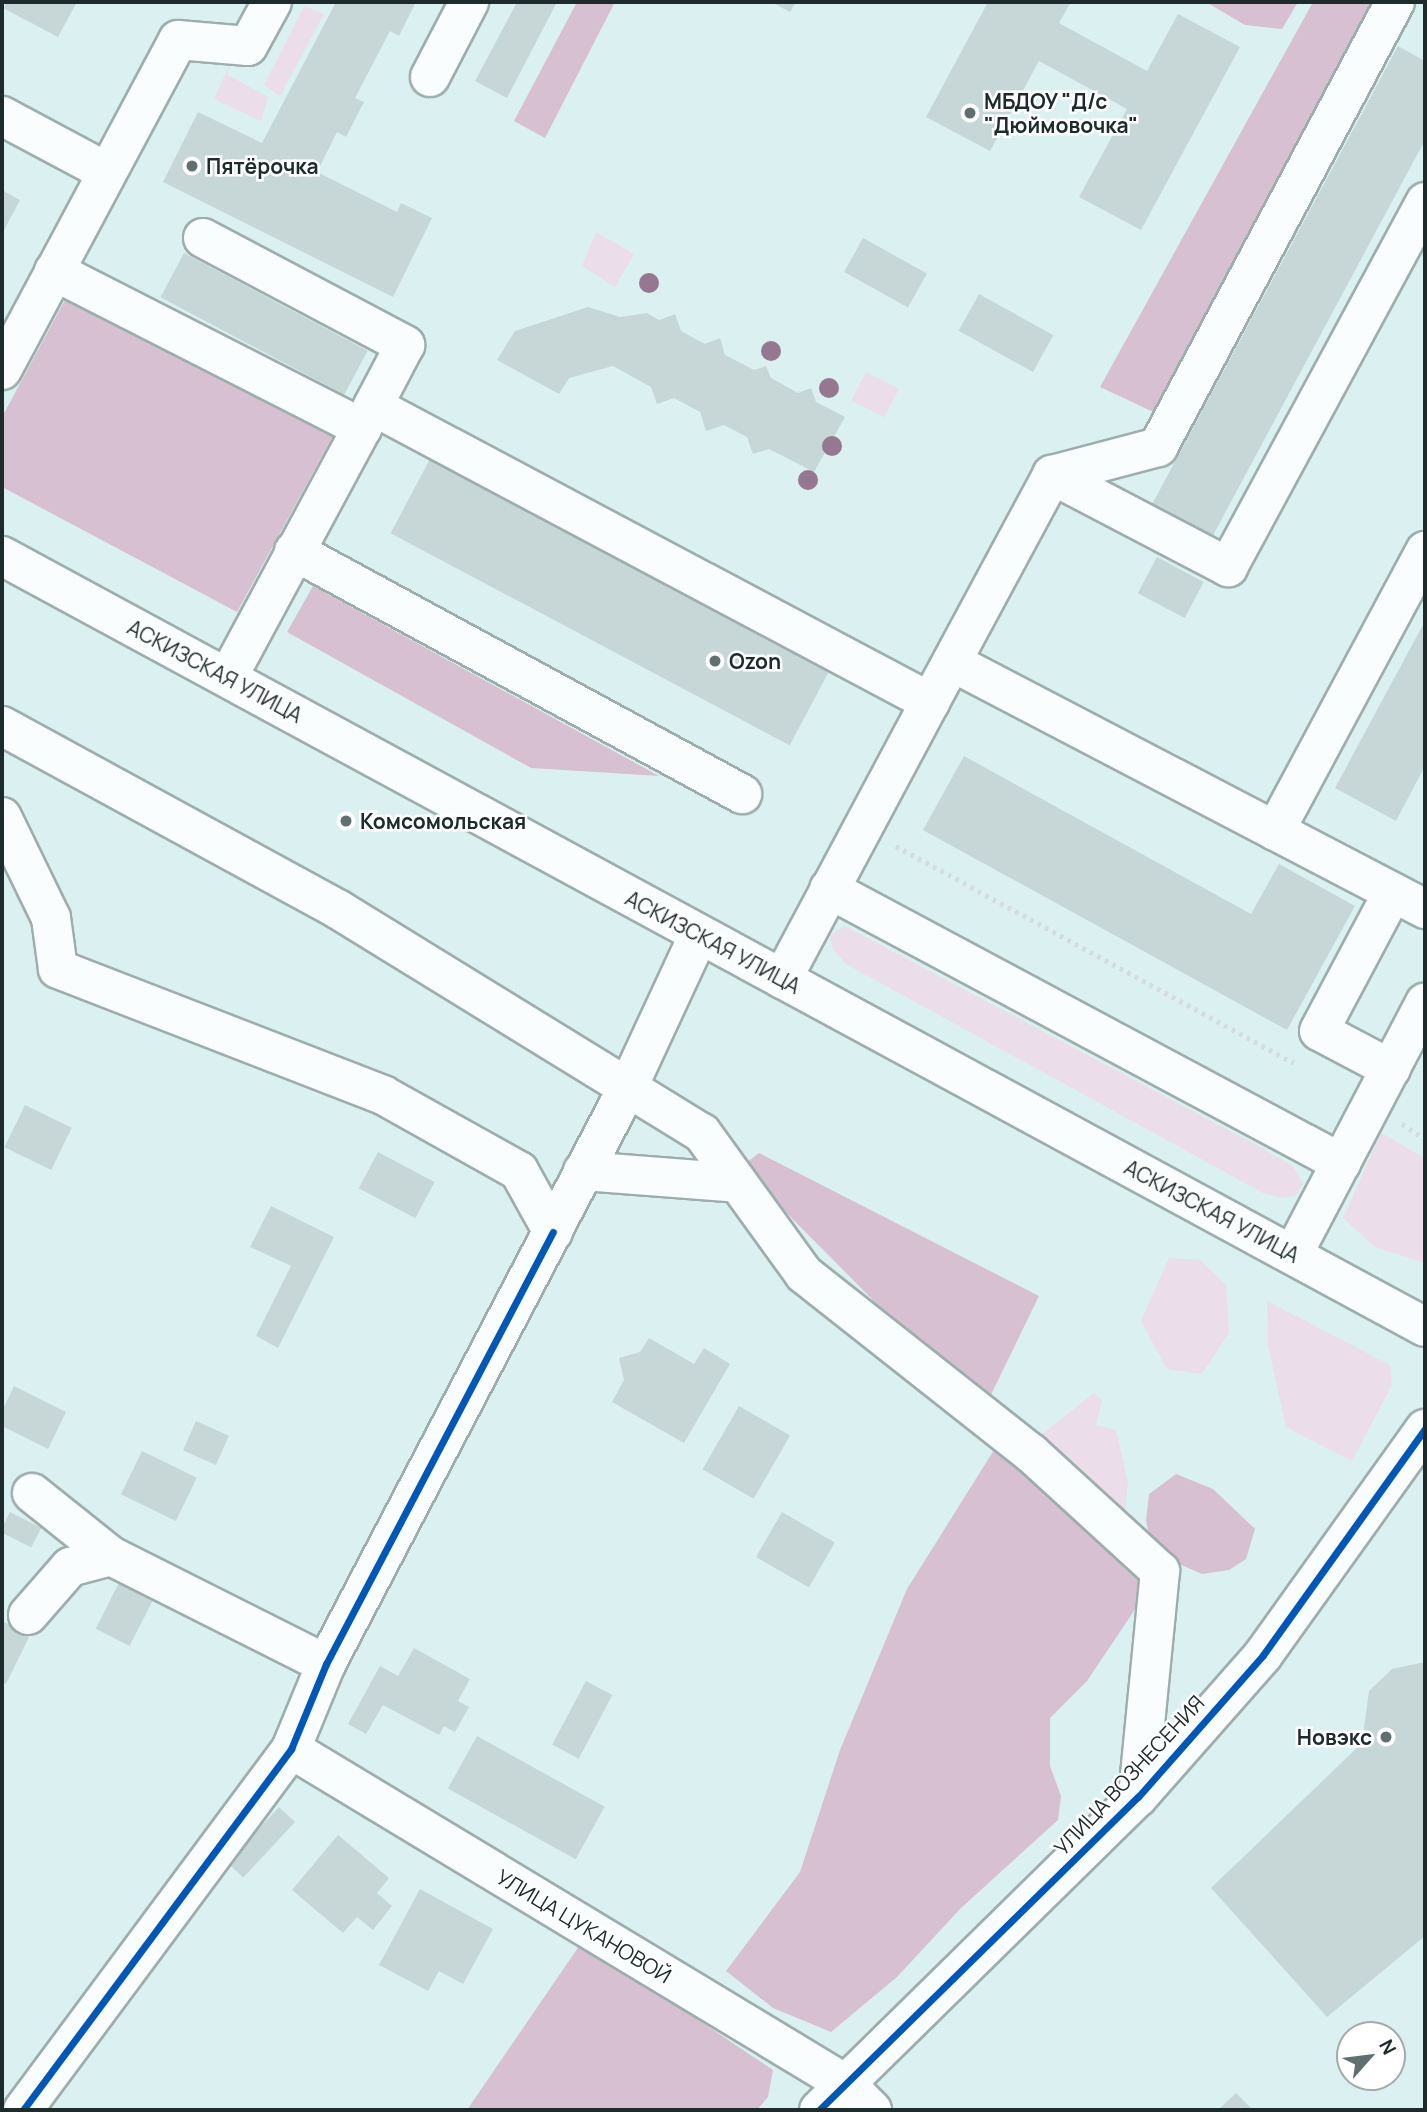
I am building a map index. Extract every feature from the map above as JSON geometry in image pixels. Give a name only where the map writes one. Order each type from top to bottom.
[{"type":"street","points":[[2,370],[178,40],[247,46],[272,2]]},
{"type":"street","points":[[430,77],[469,2]]},
{"type":"street","points":[[782,979],[861,827],[1052,475],[1158,447],[1395,2]]},
{"type":"street","points":[[2,116],[107,172]]},
{"type":"street","points":[[1052,475],[1228,567],[1425,202]]},
{"type":"street","points":[[203,237],[405,345],[228,677]]},
{"type":"street","points":[[54,271],[367,417],[930,702]]},
{"type":"street","points":[[294,551],[742,794]]},
{"type":"street","points":[[1275,831],[1425,551]]},
{"type":"street","name":"АСКИЗСКАЯ УЛИЦА","points":[[2,556],[1425,1327]]},
{"type":"street","points":[[952,662],[1409,901],[1319,1031],[1391,1069]]},
{"type":"street","points":[[2,726],[339,910],[629,1085],[702,1133],[804,1275],[1031,1453],[1160,1571],[1138,1797]]},
{"type":"street","points":[[2,817],[51,918],[58,970],[383,1095],[519,1171],[553,1232]]},
{"type":"street","points":[[829,889],[1341,1163]]},
{"type":"street","points":[[23,2110],[291,1749],[326,1664],[629,1085],[699,934]]},
{"type":"street","points":[[1293,1254],[1425,1003]]},
{"type":"street","points":[[583,1171],[738,1183]]},
{"type":"street","name":"УЛИЦА ВОЗНЕСЕНИЯ","points":[[818,2110],[859,2097],[1138,1797],[1263,1655],[1425,1429]]},
{"type":"street","points":[[32,1493],[111,1556],[326,1664]]},
{"type":"street","points":[[27,1615],[70,1567],[111,1556]]},
{"type":"street","name":"УЛИЦА ЦУКАНОВОЙ","points":[[291,1749],[859,2097]]},
{"type":"path","points":[[861,827],[1298,1065]]},
{"type":"path","points":[[1371,1105],[1425,1139]]},
{"type":"shaded area","points":[[577,2],[615,2],[545,138],[514,121]]},
{"type":"shaded area","points":[[1206,2],[1298,2],[1282,29],[1245,25]]},
{"type":"shaded area","points":[[1313,2],[1384,2],[1175,422],[1100,387]]},
{"type":"shaded area","points":[[304,6],[324,14],[280,96],[264,85]]},
{"type":"shaded area","points":[[230,64],[228,75],[268,97],[261,121],[214,99]]},
{"type":"shaded area","points":[[596,232],[634,254],[615,287],[582,266]]},
{"type":"shaded area","points":[[66,298],[333,436],[237,612],[2,487],[2,417]]},
{"type":"shaded area","points":[[866,372],[899,389],[884,417],[851,401]]},
{"type":"shaded area","points":[[313,586],[659,776],[531,768],[287,632]]},
{"type":"shaded area","points":[[845,926],[1262,1148],[1293,1166],[1303,1184],[1295,1196],[1281,1198],[1263,1193],[846,964],[833,949],[830,935]]},
{"type":"shaded area","points":[[1381,1133],[1425,1158],[1425,1263],[1375,1247],[1343,1218]]},
{"type":"shaded area","points":[[759,1153],[1039,1296],[983,1411],[741,1167]]},
{"type":"shaded area","points":[[1169,1258],[1200,1260],[1226,1285],[1229,1333],[1202,1374],[1167,1369],[1141,1321]]},
{"type":"shaded area","points":[[1267,1301],[1390,1365],[1392,1385],[1352,1461],[1286,1427],[1268,1345]]},
{"type":"shaded area","points":[[1094,1393],[1102,1400],[1096,1425],[1116,1430],[1128,1482],[1124,1527],[1031,1443]]},
{"type":"shaded area","points":[[994,1450],[1143,1575],[1144,1596],[1087,1681],[1050,1718],[1050,1766],[1061,1796],[1058,1820],[961,1908],[897,1977],[831,2032],[773,2008],[726,1971],[800,1872],[840,1750],[907,1589]]},
{"type":"shaded area","points":[[1176,1474],[1213,1489],[1255,1529],[1246,1559],[1229,1570],[1202,1574],[1175,1562],[1151,1544],[1146,1521],[1149,1494]]},
{"type":"shaded area","points":[[588,1933],[653,1979],[700,2021],[773,2070],[768,2097],[757,2110],[467,2110]]},
{"type":"building","points":[[7,2],[77,2],[58,37],[3,8]]},
{"type":"building","points":[[336,2],[416,2],[399,36],[390,31],[355,98],[364,102],[346,137],[337,132],[317,172],[397,212],[401,203],[432,218],[393,297],[163,182],[198,112],[262,143]]},
{"type":"building","points":[[517,2],[557,2],[507,98],[475,81]]},
{"type":"building","points":[[771,2],[796,2],[790,12]]},
{"type":"building","name":"МБДОУ \"Д/с \"Дюймовочка\"","points":[[988,2],[1071,2],[1059,23],[1147,71],[1178,14],[1240,47],[1141,230],[1079,197],[1127,109],[1039,61],[990,151],[926,117]]},
{"type":"building","points":[[1398,46],[1425,61],[1425,140],[1210,541],[1150,508]]},
{"type":"building","points":[[2,190],[20,200],[2,234]]},
{"type":"building","points":[[863,238],[927,273],[908,308],[844,272]]},
{"type":"building","points":[[184,253],[368,351],[344,395],[161,297]]},
{"type":"building","points":[[979,294],[1053,335],[1033,372],[959,331]]},
{"type":"building","points":[[588,307],[620,317],[647,313],[659,320],[675,314],[681,331],[705,344],[720,338],[725,355],[754,370],[766,366],[771,378],[798,393],[811,388],[816,402],[845,417],[814,472],[769,449],[753,454],[747,437],[724,425],[706,431],[700,412],[674,398],[657,404],[651,387],[613,366],[569,378],[559,394],[497,360],[515,331]]},
{"type":"building","points":[[430,459],[829,671],[790,745],[391,533]]},
{"type":"building","points":[[1157,557],[1204,582],[1185,618],[1138,593]]},
{"type":"building","points":[[1425,621],[1425,766],[1396,821],[1335,788]]},
{"type":"building","points":[[964,756],[1251,914],[1279,864],[1355,906],[1287,1030],[923,830]]},
{"type":"building","points":[[25,1105],[72,1128],[51,1170],[4,1147]]},
{"type":"building","points":[[378,1152],[435,1182],[415,1218],[359,1188]]},
{"type":"building","points":[[271,1206],[334,1237],[278,1348],[256,1336],[291,1266],[250,1247]]},
{"type":"building","points":[[649,1338],[694,1364],[704,1348],[730,1364],[684,1443],[612,1402],[624,1380],[619,1358],[640,1352]]},
{"type":"building","points":[[14,1386],[66,1412],[48,1449],[2,1426],[2,1411]]},
{"type":"building","points":[[739,1406],[790,1436],[754,1499],[702,1469]]},
{"type":"building","points":[[196,1421],[229,1436],[216,1465],[183,1450]]},
{"type":"building","points":[[142,1451],[197,1478],[176,1521],[121,1494]]},
{"type":"building","points":[[10,1512],[41,1528],[31,1547],[2,1533]]},
{"type":"building","points":[[782,1512],[835,1542],[809,1588],[756,1557]]},
{"type":"building","points":[[122,1577],[156,1594],[130,1646],[96,1629]]},
{"type":"building","points":[[2,1621],[30,1635],[6,1684],[2,1682]]},
{"type":"building","points":[[414,1648],[470,1679],[458,1701],[469,1707],[455,1732],[444,1726],[439,1735],[383,1705],[366,1734],[348,1724],[380,1666],[398,1676]]},
{"type":"building","points":[[1425,1662],[1425,1936],[1327,2017],[1211,1888],[1362,1743],[1369,1691],[1392,1669]]},
{"type":"building","points":[[586,1681],[612,1695],[579,1759],[552,1745]]},
{"type":"building","points":[[477,1736],[605,1807],[576,1859],[448,1788]]},
{"type":"building","points":[[279,1807],[295,1822],[243,1878],[227,1863]]},
{"type":"building","points":[[338,1835],[389,1878],[377,1893],[392,1906],[373,1930],[357,1917],[343,1933],[292,1890]]},
{"type":"building","points":[[420,1889],[493,1929],[463,1984],[439,1971],[428,1991],[379,1965]]},
{"type":"building","points":[[1236,2093],[1253,2110],[1218,2110]]},
{"type":"cycle path","points":[[23,2110],[291,1749],[326,1664],[553,1232]]},
{"type":"cycle path","points":[[819,2110],[1138,1797],[1263,1655],[1425,1429]]},
{"type":"place","name":"МБДОУ \"Д/с \"Дюймовочка\"","points":[[970,113]]},
{"type":"place","name":"Пятёрочка","points":[[192,166]]},
{"type":"place","name":"Ozon","points":[[715,661]]},
{"type":"place","name":"Комсомольская","points":[[346,821]]},
{"type":"place","name":"Новэкс","points":[[1386,1737]]}]
